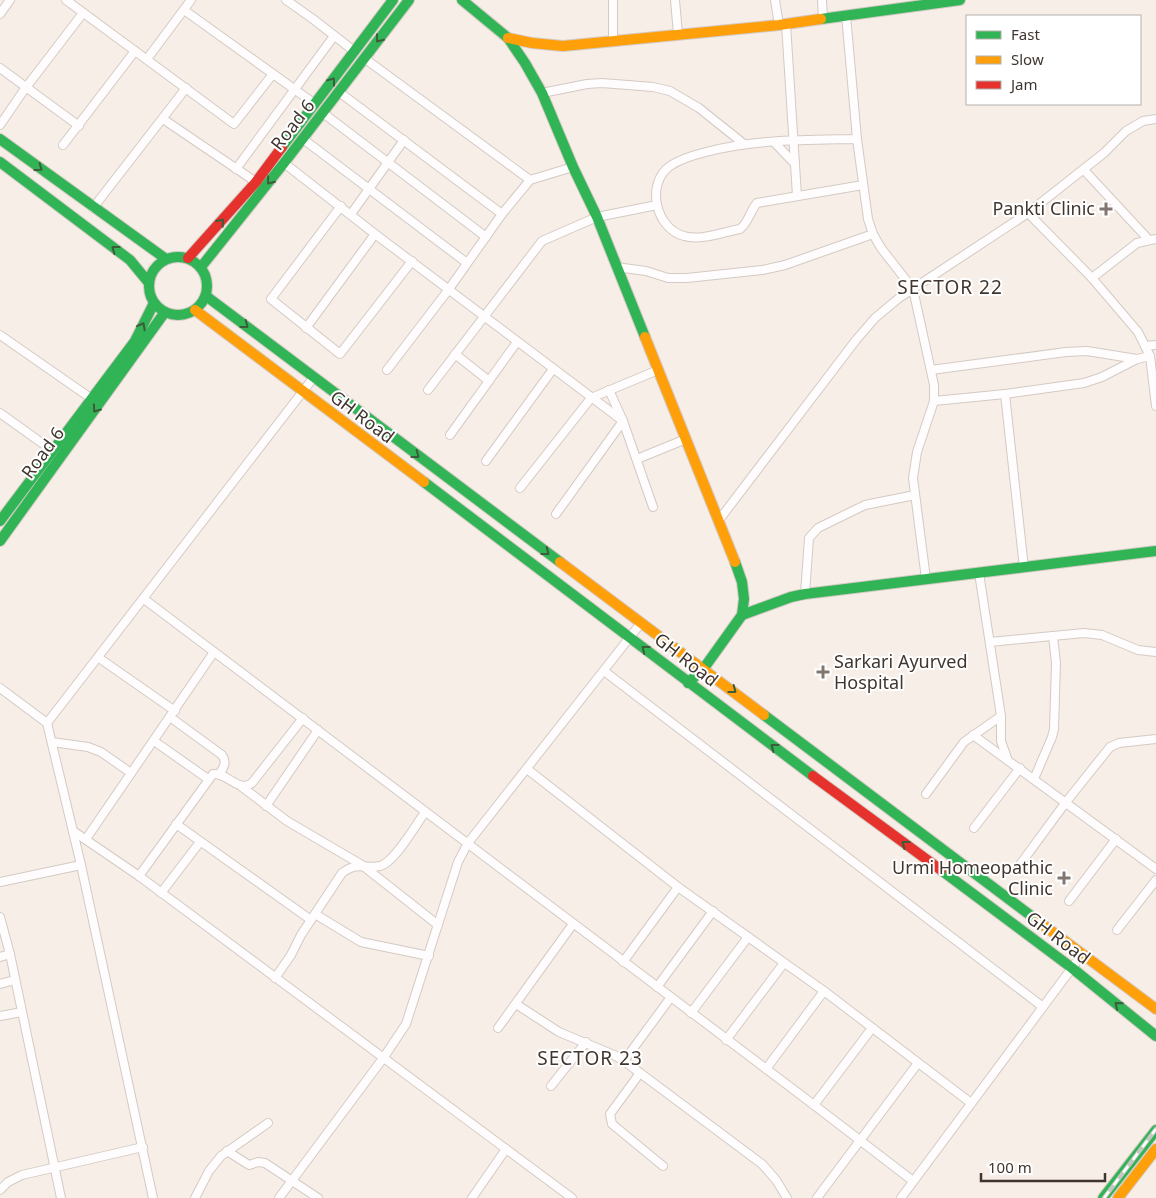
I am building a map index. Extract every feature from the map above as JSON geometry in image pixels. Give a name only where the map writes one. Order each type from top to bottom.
[{"type":"street","points":[[0,14],[10,0]]},
{"type":"street","points":[[66,0],[234,124],[273,74]]},
{"type":"street","points":[[146,59],[191,0]]},
{"type":"street","points":[[286,0],[354,52]]},
{"type":"street","name":"Road 6","points":[[188,258],[256,182],[393,0]]},
{"type":"street","name":"Road 6","points":[[201,267],[303,139],[409,0]]},
{"type":"street","points":[[462,0],[508,38],[542,93],[573,167],[597,217],[719,520],[742,582],[744,599],[742,615],[704,668],[688,683]]},
{"type":"street","points":[[612,0],[613,42]]},
{"type":"street","points":[[675,0],[678,34]]},
{"type":"street","points":[[775,0],[782,25],[794,140],[797,196]]},
{"type":"street","points":[[822,0],[824,19]]},
{"type":"street","points":[[508,38],[563,46],[613,42],[782,25],[960,0]]},
{"type":"street","points":[[184,10],[315,104]]},
{"type":"street","points":[[0,125],[27,86],[83,13]]},
{"type":"street","points":[[846,15],[857,139],[872,234],[913,289],[934,385],[934,401],[917,452],[913,478],[926,580]]},
{"type":"street","points":[[236,169],[334,36]]},
{"type":"street","points":[[63,145],[135,51]]},
{"type":"street","points":[[364,58],[530,180]]},
{"type":"street","points":[[0,68],[79,126]]},
{"type":"street","points":[[542,93],[602,82],[645,86],[670,91],[699,108],[744,144]]},
{"type":"street","points":[[93,208],[186,88]]},
{"type":"street","points":[[339,92],[502,214]]},
{"type":"street","points":[[323,112],[387,163],[486,237]]},
{"type":"street","points":[[163,118],[256,182]]},
{"type":"street","points":[[719,520],[856,340],[875,318],[899,298],[1028,214],[1084,170],[1126,131],[1143,121],[1156,119]]},
{"type":"street","points":[[0,139],[166,259]]},
{"type":"street","points":[[303,139],[467,262]]},
{"type":"street","points":[[857,139],[794,140],[744,144],[695,155],[671,165],[661,174],[656,186],[656,198],[657,205],[666,223],[674,233],[686,237],[700,237],[740,229],[745,226],[753,207],[757,203],[863,185]]},
{"type":"street","points":[[351,214],[404,140]]},
{"type":"street","points":[[774,142],[794,163]]},
{"type":"street","points":[[0,162],[130,260],[149,283]]},
{"type":"street","points":[[284,163],[623,421]]},
{"type":"street","points":[[387,370],[449,289],[502,214],[530,180],[573,167]]},
{"type":"street","points":[[1084,170],[1152,240]]},
{"type":"street","points":[[428,390],[542,241],[597,217],[657,205]]},
{"type":"street","points":[[341,206],[271,299],[306,328],[340,354],[412,261]]},
{"type":"street","points":[[1028,214],[1092,278],[1138,332],[1150,356],[1156,406]]},
{"type":"street","points":[[306,328],[375,234]]},
{"type":"street","points":[[616,267],[646,271],[668,278],[687,278],[762,270],[784,265],[872,234]]},
{"type":"street","points":[[1092,278],[1137,243],[1152,240]]},
{"type":"street","points":[[181,257],[188,258],[201,267],[206,276],[208,286],[203,302],[195,310],[180,315],[166,312],[154,303],[149,283],[152,273],[158,265],[166,259],[181,257]]},
{"type":"street","name":"GH Road","points":[[206,296],[1156,1009]]},
{"type":"street","name":"Road 6","points":[[0,520],[135,341],[154,303]]},
{"type":"street","name":"GH Road","points":[[195,310],[688,683],[1072,968],[1156,1036]]},
{"type":"street","name":"Road 6","points":[[0,541],[166,312]]},
{"type":"street","points":[[0,335],[92,399]]},
{"type":"street","points":[[450,435],[517,342]]},
{"type":"street","points":[[1145,346],[1156,345]]},
{"type":"street","points":[[931,370],[1066,352],[1087,351],[1137,359]]},
{"type":"street","points":[[455,354],[489,382]]},
{"type":"street","points":[[934,401],[1005,394],[1084,383],[1137,359],[1150,356]]},
{"type":"street","points":[[486,461],[554,370]]},
{"type":"street","points":[[520,488],[591,398],[658,370]]},
{"type":"street","points":[[47,723],[99,658],[314,376]]},
{"type":"street","points":[[609,390],[637,458],[653,507]]},
{"type":"street","points":[[1005,394],[1024,568]]},
{"type":"street","points":[[0,413],[53,451]]},
{"type":"street","points":[[556,514],[623,421]]},
{"type":"street","points":[[637,458],[686,439]]},
{"type":"street","points":[[805,594],[809,538],[818,528],[865,505],[915,495]]},
{"type":"street","points":[[742,615],[791,596],[865,585],[926,580],[1156,551]]},
{"type":"street","points":[[980,573],[1002,716],[1001,741],[1007,758]]},
{"type":"street","points":[[144,599],[913,1181]]},
{"type":"street","points":[[279,1198],[384,1057],[406,1024],[458,862],[468,844],[641,623]]},
{"type":"street","points":[[990,642],[1084,632],[1102,635],[1138,650],[1156,652]]},
{"type":"street","points":[[1034,778],[1054,729],[1056,663],[1053,636]]},
{"type":"street","points":[[86,839],[214,652]]},
{"type":"street","points":[[99,658],[222,755],[225,759],[225,764],[220,773]]},
{"type":"street","points":[[604,671],[1043,1007]]},
{"type":"street","points":[[0,688],[47,723],[74,831],[153,1198]]},
{"type":"street","points":[[926,794],[964,742],[1002,716]]},
{"type":"street","points":[[242,787],[247,787],[252,783],[303,718]]},
{"type":"street","points":[[266,806],[318,730]]},
{"type":"street","points":[[973,735],[1007,758],[1156,869]]},
{"type":"street","points":[[1019,866],[1066,802],[1110,747],[1119,743],[1156,739]]},
{"type":"street","points":[[154,741],[208,779]]},
{"type":"street","points":[[52,742],[88,747],[101,752],[132,773]]},
{"type":"street","points":[[974,828],[1020,768]]},
{"type":"street","points":[[527,769],[678,886],[824,991],[971,1103]]},
{"type":"street","points":[[139,876],[208,779],[213,774],[220,773],[287,821],[362,865],[438,925]]},
{"type":"street","points":[[275,978],[342,873],[347,869],[362,865],[378,867],[389,861],[425,812]]},
{"type":"street","points":[[176,824],[313,917],[361,942],[429,956]]},
{"type":"street","points":[[74,831],[139,876],[572,1198]]},
{"type":"street","points":[[1069,901],[1116,839]]},
{"type":"street","points":[[161,893],[200,842]]},
{"type":"street","points":[[0,882],[81,865]]},
{"type":"street","points":[[1117,930],[1156,880]]},
{"type":"street","points":[[624,962],[678,886]]},
{"type":"street","points":[[657,987],[712,911]]},
{"type":"street","points":[[0,917],[10,954],[61,1198]]},
{"type":"street","points":[[498,1028],[573,924]]},
{"type":"street","points":[[691,1013],[748,937]]},
{"type":"street","points":[[0,957],[10,954]]},
{"type":"street","points":[[900,1198],[1083,954]]},
{"type":"street","points":[[726,1040],[784,963]]},
{"type":"street","points":[[0,984],[15,980]]},
{"type":"street","points":[[766,1069],[824,991]]},
{"type":"street","points":[[624,1061],[671,998]]},
{"type":"street","points":[[516,1004],[559,1032],[586,1042],[624,1061],[762,1164],[776,1180],[786,1198]]},
{"type":"street","points":[[0,1016],[22,1012]]},
{"type":"street","points":[[814,1105],[872,1028]]},
{"type":"street","points":[[551,1086],[586,1042]]},
{"type":"street","points":[[817,1198],[918,1064]]},
{"type":"street","points":[[640,1073],[610,1114],[610,1120],[612,1124],[664,1166]]},
{"type":"street","points":[[195,1198],[215,1162],[227,1151],[268,1123]]},
{"type":"street","points":[[1103,1198],[1156,1130]]},
{"type":"street","points":[[0,1190],[8,1182],[22,1175],[143,1147]]},
{"type":"street","points":[[472,1198],[506,1148]]},
{"type":"street","points":[[1118,1198],[1156,1148]]},
{"type":"street","points":[[227,1151],[249,1165],[266,1162],[318,1198]]},
{"type":"railway","points":[[1104,1198],[1156,1129]]},
{"type":"traffic: fast","points":[[282,147],[393,0]]},
{"type":"traffic: fast","points":[[201,267],[284,163],[409,0]]},
{"type":"traffic: fast","points":[[462,0],[508,38],[542,93],[573,167],[597,217],[645,337]]},
{"type":"traffic: fast","points":[[821,19],[960,0]]},
{"type":"traffic: fast","points":[[0,139],[166,259]]},
{"type":"traffic: fast","points":[[0,162],[130,260],[149,283]]},
{"type":"traffic: fast","points":[[172,257],[184,257],[199,265],[207,280],[207,286],[207,292],[199,307],[184,315],[172,315],[157,307],[149,292],[149,280],[157,265],[172,257]]},
{"type":"traffic: fast","points":[[206,296],[560,562]]},
{"type":"traffic: fast","points":[[0,521],[135,341],[154,303]]},
{"type":"traffic: fast","points":[[0,541],[165,312]]},
{"type":"traffic: fast","points":[[424,482],[813,776]]},
{"type":"traffic: fast","points":[[742,615],[791,597],[805,594],[1156,551]]},
{"type":"traffic: fast","points":[[688,683],[704,668],[742,615],[744,599],[742,582],[735,562]]},
{"type":"traffic: fast","points":[[764,715],[1038,921]]},
{"type":"traffic: fast","points":[[941,870],[1072,968],[1156,1036]]},
{"type":"traffic: fast","points":[[1103,1198],[1156,1130]]},
{"type":"traffic: slow","points":[[508,38],[563,46],[779,25],[821,19]]},
{"type":"traffic: slow","points":[[195,310],[424,482]]},
{"type":"traffic: slow","points":[[645,337],[735,562]]},
{"type":"traffic: slow","points":[[560,562],[764,715]]},
{"type":"traffic: slow","points":[[1038,921],[1156,1009]]},
{"type":"traffic: slow","points":[[1118,1198],[1156,1149]]},
{"type":"traffic: jam","points":[[188,258],[256,182],[282,147]]},
{"type":"traffic: jam","points":[[813,776],[941,870]]},
{"type":"place","name":"Pankti Clinic","points":[[1106,209]]},
{"type":"place","name":"Sarkari Ayurved Hospital","points":[[823,672]]},
{"type":"place","name":"Urmi Homeopathic Clinic","points":[[1064,878]]},
{"type":"district","name":"SECTOR 22","points":[[950,287]]},
{"type":"district","name":"SECTOR 23","points":[[590,1058]]}]
